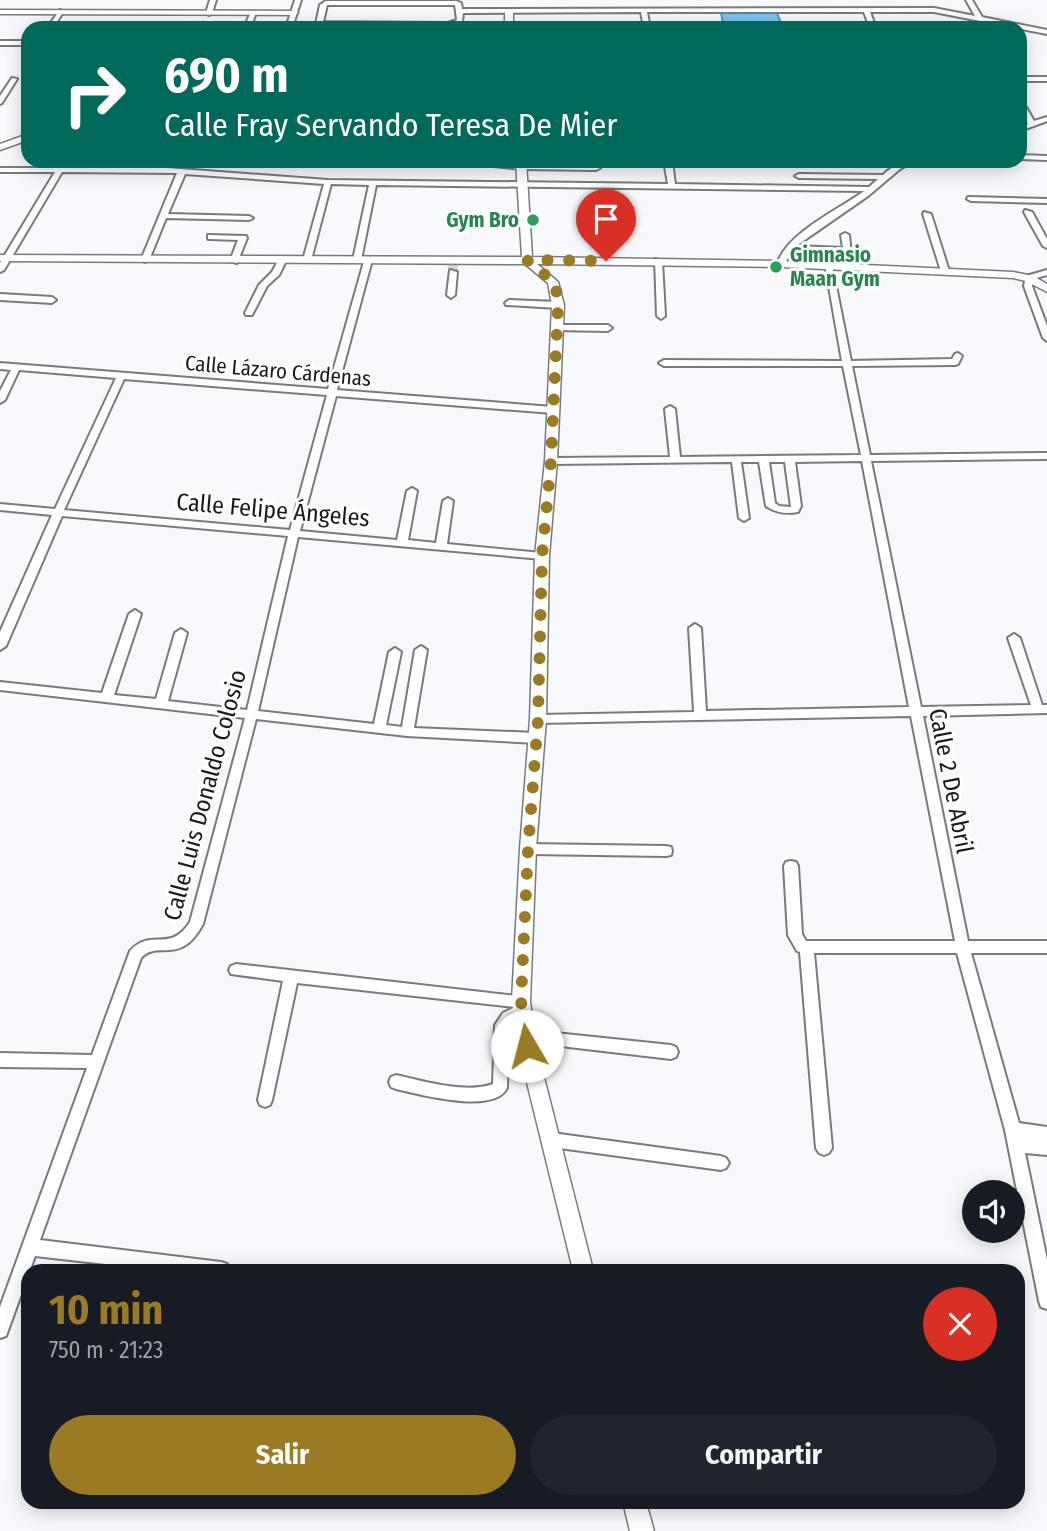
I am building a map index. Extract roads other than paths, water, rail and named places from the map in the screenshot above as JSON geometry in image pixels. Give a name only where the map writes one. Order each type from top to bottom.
[{"type":"main road","points":[[509,11],[509,21]]},
{"type":"main road","points":[[0,12],[294,13]]},
{"type":"main road","points":[[0,146],[21,139]]},
{"type":"main road","points":[[522,168],[527,260],[554,281],[558,289],[558,305],[551,461],[542,556],[538,719],[528,849],[521,1006],[582,1264]]},
{"type":"main road","points":[[3,258],[362,260],[453,266],[527,260],[781,264],[1013,275],[1029,278],[1047,289]]},
{"type":"main road","points":[[637,1509],[642,1531]]},
{"type":"street","points":[[209,13],[213,0]]},
{"type":"street","points":[[291,21],[298,0]]},
{"type":"street","points":[[393,3],[401,0]]},
{"type":"street","points":[[509,0],[509,11]]},
{"type":"street","points":[[576,0],[576,11]]},
{"type":"street","points":[[968,0],[979,18]]},
{"type":"street","points":[[319,21],[320,13],[326,3],[372,1],[456,3],[460,21]]},
{"type":"street","points":[[866,10],[870,21]]},
{"type":"street","points":[[459,11],[934,10],[994,21]]},
{"type":"street","points":[[644,11],[646,21]]},
{"type":"street","points":[[54,21],[60,12]]},
{"type":"street","points":[[250,21],[253,13]]},
{"type":"street","points":[[294,13],[320,13]]},
{"type":"street","points":[[968,16],[971,21]]},
{"type":"street","points":[[1027,28],[1047,32]]},
{"type":"street","points":[[0,43],[21,43]]},
{"type":"street","points":[[1027,77],[1047,79]]},
{"type":"street","points":[[0,102],[13,79]]},
{"type":"street","points":[[1027,115],[1031,123]]},
{"type":"street","points":[[1027,125],[1047,119]]},
{"type":"street","points":[[1027,158],[1047,158]]},
{"type":"street","points":[[669,168],[672,187]]},
{"type":"street","points":[[781,264],[789,248],[871,189],[894,168]]},
{"type":"street","points":[[0,170],[142,170],[328,183],[871,189]]},
{"type":"street","points":[[0,270],[3,258],[60,170]]},
{"type":"street","points":[[145,260],[181,173]]},
{"type":"street","points":[[799,176],[884,177]]},
{"type":"street","points":[[307,260],[328,183]]},
{"type":"street","name":"Calle Luis Donaldo Colosio","points":[[24,1264],[138,950],[183,943],[196,924],[252,713],[294,533],[332,394],[362,260],[373,183]]},
{"type":"street","points":[[971,199],[1047,201]]},
{"type":"street","points":[[1028,212],[1047,246]]},
{"type":"street","points":[[927,215],[945,271]]},
{"type":"street","points":[[163,216],[249,218]]},
{"type":"street","points":[[824,250],[853,227]]},
{"type":"street","points":[[789,248],[849,251],[845,235]]},
{"type":"street","points":[[211,237],[243,238],[234,261]]},
{"type":"street","points":[[250,313],[264,285],[276,273],[282,261]]},
{"type":"street","points":[[658,261],[661,316]]},
{"type":"street","points":[[451,295],[453,266]]},
{"type":"street","name":"Calle 2 De Abril","points":[[828,266],[963,948],[1015,1138],[1047,1301]]},
{"type":"street","points":[[1047,272],[1029,278],[1030,292],[1047,338]]},
{"type":"street","points":[[0,298],[52,300]]},
{"type":"street","points":[[509,303],[558,305]]},
{"type":"street","points":[[557,328],[608,328]]},
{"type":"street","points":[[664,363],[947,363],[955,362],[958,356]]},
{"type":"street","name":"Calle Lázaro Cárdenas","points":[[0,366],[553,410]]},
{"type":"street","points":[[0,400],[16,368]]},
{"type":"street","points":[[0,646],[30,573],[121,376]]},
{"type":"street","points":[[670,409],[675,459]]},
{"type":"street","points":[[551,461],[1047,456]]},
{"type":"street","points":[[736,459],[744,518]]},
{"type":"street","points":[[764,459],[770,504],[777,509],[794,510],[796,506],[790,459]]},
{"type":"street","points":[[402,543],[412,491]]},
{"type":"street","points":[[440,547],[448,501]]},
{"type":"street","name":"Calle Felipe Ángeles","points":[[0,507],[542,556]]},
{"type":"street","points":[[107,697],[135,614]]},
{"type":"street","points":[[695,628],[700,715]]},
{"type":"street","points":[[161,703],[181,633]]},
{"type":"street","points":[[538,719],[1043,709],[1014,638]]},
{"type":"street","points":[[407,732],[421,650]]},
{"type":"street","points":[[379,728],[396,652]]},
{"type":"street","points":[[0,686],[407,732],[537,738]]},
{"type":"street","points":[[528,849],[666,850]]},
{"type":"street","points":[[791,866],[796,940],[807,948],[1047,947]]},
{"type":"street","points":[[807,948],[824,1148]]},
{"type":"street","points":[[236,970],[521,1006]]},
{"type":"street","points":[[265,1100],[291,976]]},
{"type":"street","points":[[396,1082],[473,1095],[496,1092],[500,1088],[502,1025],[521,1006]]},
{"type":"street","points":[[526,1036],[671,1052]]},
{"type":"street","points":[[0,1060],[96,1062]]},
{"type":"street","points":[[1015,1138],[1047,1134]]},
{"type":"street","points":[[1015,1138],[1047,1148]]},
{"type":"street","points":[[552,1140],[721,1163]]},
{"type":"street","points":[[30,1247],[171,1264]]},
{"type":"street","name":"Calle Luis Donaldo Colosio","points":[[0,1330],[21,1272]]},
{"type":"water","points":[[721,13],[777,13],[780,21],[723,21]]},
{"type":"tunnel","points":[[453,264],[453,272]]},
{"type":"place","name":"Gym Bro","points":[[533,220]]},
{"type":"place","name":"Gimnasio Maan Gym","points":[[776,267]]}]
